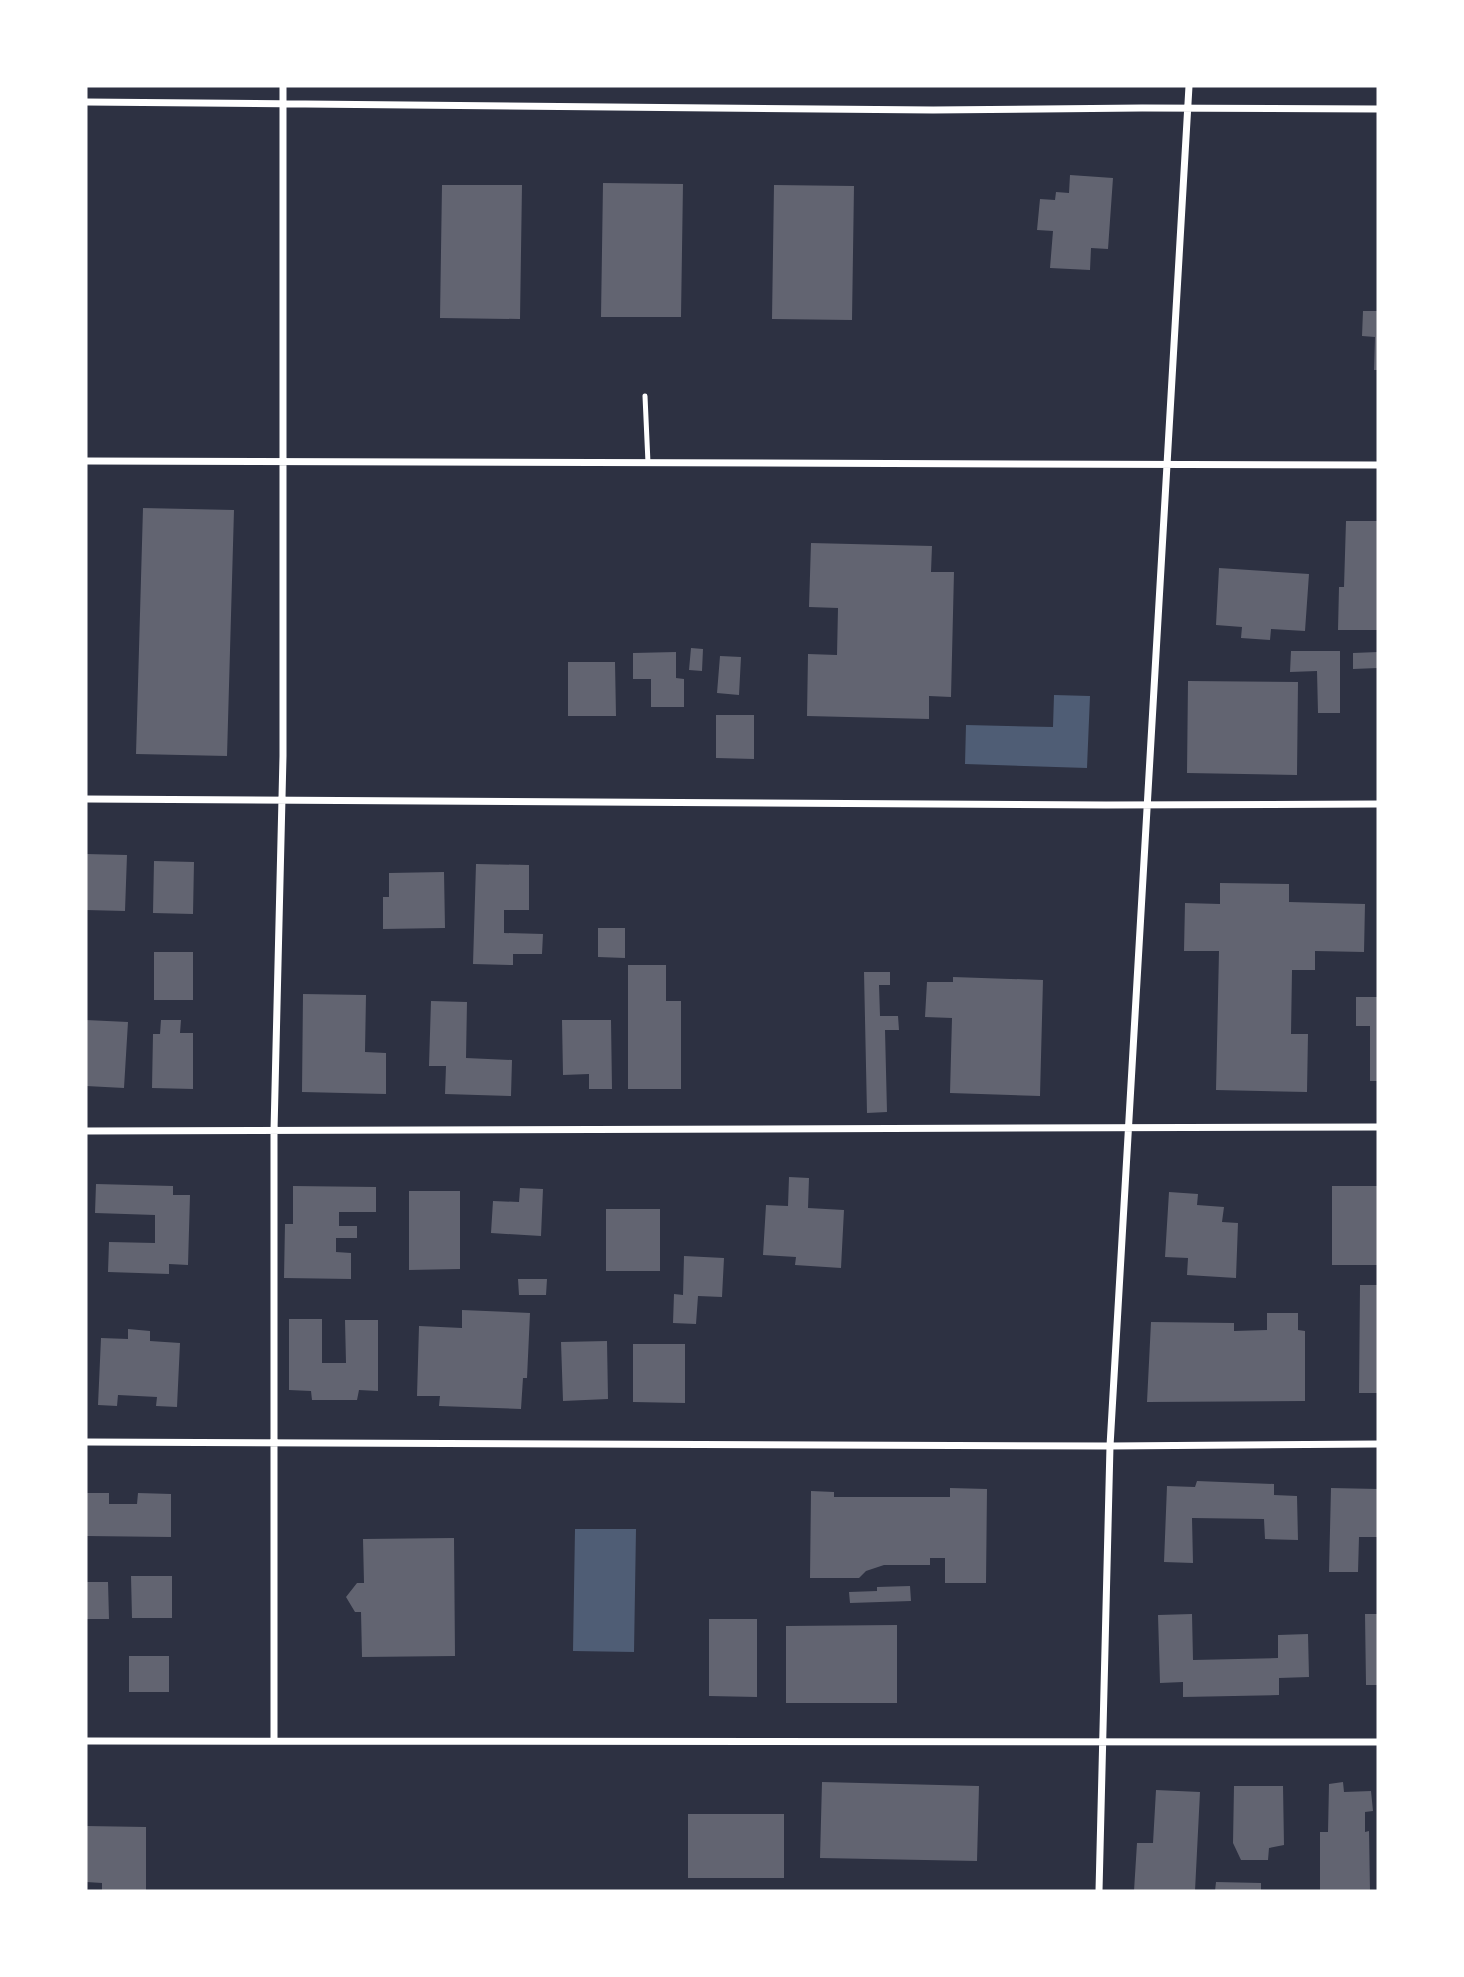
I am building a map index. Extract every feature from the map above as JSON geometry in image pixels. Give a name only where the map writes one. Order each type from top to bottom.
[{"type":"street","points":[[274,1740],[274,1130],[282,800],[283,86]]},
{"type":"street","points":[[1099,1891],[1110,1446],[1189,86]]},
{"type":"street","points":[[86,102],[919,110],[1378,109]]},
{"type":"street","points":[[86,461],[1378,465]]},
{"type":"street","points":[[86,799],[1378,804]]},
{"type":"street","points":[[86,1131],[1378,1127]]},
{"type":"street","points":[[86,1442],[1110,1446],[1378,1444]]},
{"type":"street","points":[[86,1741],[1378,1742]]},
{"type":"lane","points":[[645,396],[648,463]]},
{"type":"water","points":[[1054,695],[1090,696],[1087,768],[965,764],[966,725],[1053,727]]},
{"type":"water","points":[[575,1529],[636,1529],[634,1652],[573,1651]]},
{"type":"building","points":[[1070,175],[1113,178],[1108,249],[1091,248],[1090,270],[1050,268],[1053,231],[1037,230],[1040,199],[1055,200],[1056,192],[1069,193]]},
{"type":"building","points":[[603,183],[683,184],[681,317],[601,317]]},
{"type":"building","points":[[442,185],[522,185],[520,319],[440,318]]},
{"type":"building","points":[[774,185],[854,186],[852,320],[772,319]]},
{"type":"building","points":[[1363,311],[1378,311],[1378,370],[1374,370],[1375,337],[1362,336]]},
{"type":"building","points":[[143,508],[234,510],[227,756],[136,754]]},
{"type":"building","points":[[1346,521],[1378,521],[1378,630],[1338,630],[1339,587],[1344,587]]},
{"type":"building","points":[[811,543],[932,546],[931,572],[954,572],[951,697],[929,696],[929,719],[807,716],[808,654],[837,655],[838,608],[809,607]]},
{"type":"building","points":[[1219,568],[1309,574],[1305,631],[1271,629],[1270,640],[1241,638],[1242,627],[1216,625]]},
{"type":"building","points":[[691,648],[703,649],[702,671],[689,670]]},
{"type":"building","points":[[1291,651],[1340,651],[1340,713],[1318,713],[1317,671],[1290,672]]},
{"type":"building","points":[[676,652],[676,678],[684,679],[684,707],[651,707],[651,679],[633,679],[633,653]]},
{"type":"building","points":[[1378,652],[1378,668],[1353,669],[1353,653]]},
{"type":"building","points":[[720,656],[741,657],[739,695],[717,693]]},
{"type":"building","points":[[568,662],[615,662],[616,716],[568,716]]},
{"type":"building","points":[[1188,681],[1298,682],[1297,775],[1187,773]]},
{"type":"building","points":[[716,715],[754,715],[754,759],[716,758]]},
{"type":"building","points":[[86,854],[127,855],[125,911],[86,910]]},
{"type":"building","points":[[154,861],[194,862],[193,914],[153,913]]},
{"type":"building","points":[[476,864],[529,865],[529,910],[504,910],[504,933],[543,934],[542,954],[513,954],[513,965],[473,964]]},
{"type":"building","points":[[444,872],[445,928],[383,929],[383,897],[389,897],[389,873]]},
{"type":"building","points":[[1220,883],[1289,884],[1289,902],[1365,904],[1364,952],[1315,951],[1315,970],[1292,970],[1291,1034],[1308,1034],[1307,1092],[1216,1090],[1219,951],[1184,951],[1185,903],[1220,904]]},
{"type":"building","points":[[598,928],[625,928],[625,958],[598,957]]},
{"type":"building","points":[[154,952],[193,952],[193,1000],[154,1000]]},
{"type":"building","points":[[628,965],[666,965],[666,1001],[681,1001],[681,1089],[628,1089]]},
{"type":"building","points":[[864,972],[890,972],[890,985],[879,985],[880,1016],[898,1016],[899,1030],[885,1030],[887,1112],[867,1113]]},
{"type":"building","points":[[953,977],[1043,980],[1040,1096],[950,1093],[952,1018],[925,1017],[927,982],[953,982]]},
{"type":"building","points":[[303,994],[366,995],[365,1052],[386,1053],[386,1094],[302,1092]]},
{"type":"building","points":[[1356,997],[1378,997],[1378,1081],[1370,1081],[1370,1026],[1356,1026]]},
{"type":"building","points":[[431,1001],[467,1002],[466,1058],[512,1060],[511,1096],[445,1094],[446,1066],[429,1066]]},
{"type":"building","points":[[86,1020],[128,1022],[124,1088],[86,1086]]},
{"type":"building","points":[[161,1020],[181,1020],[180,1033],[193,1033],[193,1089],[152,1088],[153,1034],[160,1034]]},
{"type":"building","points":[[562,1020],[611,1020],[612,1089],[589,1089],[589,1074],[563,1075]]},
{"type":"building","points":[[789,1177],[809,1178],[808,1208],[844,1210],[841,1268],[795,1265],[796,1257],[763,1255],[766,1205],[788,1206]]},
{"type":"building","points":[[96,1184],[173,1186],[173,1195],[190,1195],[188,1265],[169,1264],[169,1274],[108,1272],[109,1242],[155,1243],[155,1215],[95,1213]]},
{"type":"building","points":[[293,1186],[376,1187],[376,1212],[339,1212],[339,1226],[357,1226],[357,1238],[336,1238],[336,1252],[351,1253],[351,1279],[284,1278],[285,1224],[293,1224]]},
{"type":"building","points":[[1332,1186],[1378,1186],[1378,1265],[1332,1265]]},
{"type":"building","points":[[520,1188],[543,1189],[541,1236],[491,1233],[493,1201],[519,1202]]},
{"type":"building","points":[[409,1191],[460,1191],[460,1269],[409,1270]]},
{"type":"building","points":[[1169,1192],[1198,1194],[1197,1205],[1224,1207],[1222,1222],[1238,1223],[1236,1278],[1187,1275],[1188,1258],[1165,1257]]},
{"type":"building","points":[[606,1209],[660,1209],[660,1271],[606,1271]]},
{"type":"building","points":[[684,1256],[724,1258],[722,1297],[698,1296],[696,1324],[673,1323],[674,1294],[683,1295]]},
{"type":"building","points":[[518,1279],[547,1279],[546,1295],[519,1295]]},
{"type":"building","points":[[1360,1285],[1378,1285],[1378,1393],[1359,1393]]},
{"type":"building","points":[[462,1310],[530,1313],[527,1378],[523,1378],[521,1409],[439,1406],[440,1396],[417,1396],[419,1326],[462,1328]]},
{"type":"building","points":[[1267,1313],[1298,1313],[1298,1330],[1305,1331],[1305,1401],[1147,1402],[1151,1322],[1234,1323],[1234,1331],[1267,1330]]},
{"type":"building","points":[[289,1319],[322,1319],[322,1363],[346,1363],[345,1320],[378,1320],[378,1391],[359,1390],[357,1400],[312,1400],[311,1391],[289,1390]]},
{"type":"building","points":[[128,1329],[150,1331],[150,1341],[180,1343],[177,1407],[156,1406],[157,1397],[118,1395],[117,1406],[98,1405],[101,1338],[128,1339]]},
{"type":"building","points":[[607,1341],[608,1399],[563,1401],[561,1342]]},
{"type":"building","points":[[633,1344],[685,1344],[685,1403],[633,1402]]},
{"type":"building","points":[[1197,1481],[1274,1484],[1274,1495],[1297,1496],[1298,1540],[1265,1539],[1264,1519],[1192,1518],[1193,1563],[1164,1562],[1167,1486],[1195,1487]]},
{"type":"building","points":[[950,1488],[987,1489],[986,1583],[945,1583],[945,1558],[930,1558],[930,1565],[884,1565],[866,1571],[859,1578],[810,1578],[811,1491],[834,1492],[834,1497],[950,1497]]},
{"type":"building","points":[[1331,1488],[1378,1489],[1378,1537],[1359,1537],[1358,1572],[1329,1572]]},
{"type":"building","points":[[86,1493],[109,1493],[109,1504],[137,1504],[138,1493],[171,1494],[171,1537],[86,1536]]},
{"type":"building","points":[[454,1538],[455,1656],[362,1657],[361,1612],[355,1612],[346,1597],[357,1583],[364,1583],[363,1539]]},
{"type":"building","points":[[131,1576],[172,1576],[172,1618],[132,1618]]},
{"type":"building","points":[[86,1582],[108,1582],[109,1619],[86,1619]]},
{"type":"building","points":[[910,1586],[911,1601],[850,1603],[849,1592],[877,1591],[877,1587]]},
{"type":"building","points":[[1192,1614],[1193,1660],[1278,1658],[1278,1635],[1308,1634],[1309,1677],[1279,1678],[1279,1695],[1183,1697],[1183,1682],[1160,1683],[1158,1615]]},
{"type":"building","points":[[1365,1614],[1378,1614],[1378,1685],[1366,1685]]},
{"type":"building","points":[[709,1619],[757,1619],[757,1697],[709,1696]]},
{"type":"building","points":[[897,1625],[897,1703],[786,1703],[786,1626]]},
{"type":"building","points":[[129,1656],[169,1656],[169,1692],[129,1692]]},
{"type":"building","points":[[822,1782],[979,1786],[977,1861],[820,1858]]},
{"type":"building","points":[[1343,1782],[1344,1792],[1371,1791],[1373,1811],[1365,1812],[1365,1832],[1369,1831],[1370,1891],[1320,1891],[1320,1832],[1328,1832],[1329,1784]]},
{"type":"building","points":[[1234,1786],[1283,1786],[1284,1845],[1269,1848],[1268,1860],[1241,1860],[1233,1843]]},
{"type":"building","points":[[1156,1790],[1200,1792],[1195,1891],[1134,1891],[1137,1843],[1153,1843]]},
{"type":"building","points":[[688,1814],[784,1814],[784,1878],[688,1878]]},
{"type":"building","points":[[86,1826],[146,1827],[146,1891],[102,1891],[102,1883],[86,1882]]},
{"type":"building","points":[[1216,1882],[1261,1883],[1261,1891],[1215,1891]]}]
